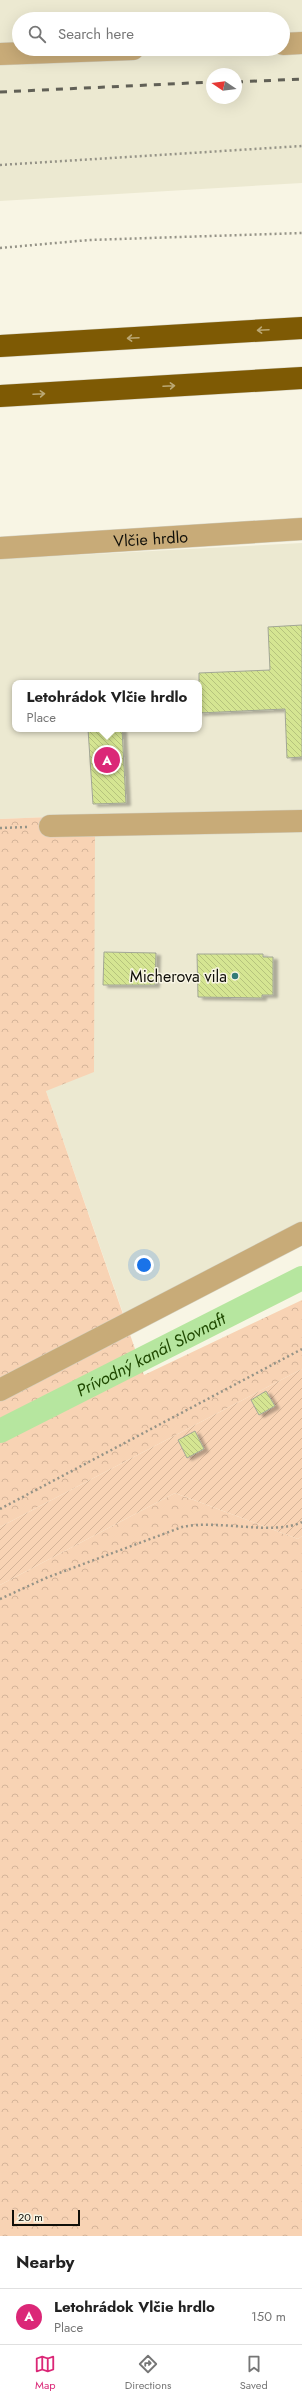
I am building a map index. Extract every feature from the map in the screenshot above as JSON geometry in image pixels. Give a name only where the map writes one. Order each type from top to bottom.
[{"type":"highway","points":[[0,346],[302,328]]},
{"type":"highway","points":[[0,396],[302,378]]},
{"type":"street","points":[[290,44],[302,43]]},
{"type":"street","points":[[0,54],[12,54]]},
{"type":"street","name":"Vlčie hrdlo","points":[[0,548],[302,529]]},
{"type":"street","points":[[50,826],[302,820]]},
{"type":"street","points":[[0,1390],[302,1233]]},
{"type":"path","points":[[0,165],[302,146]]},
{"type":"path","points":[[0,248],[89,240],[302,233]]},
{"type":"path","points":[[0,828],[50,826]]},
{"type":"path","points":[[0,1509],[302,1348]]},
{"type":"path","points":[[0,1599],[46,1578],[182,1527],[198,1524],[286,1527],[302,1522]]},
{"type":"shaded area","points":[[0,0],[302,0],[302,183],[0,201]]},
{"type":"shaded area","points":[[302,543],[302,1222],[124,1316],[46,1091],[49,817],[0,819],[0,559]]},
{"type":"green space","points":[[49,817],[95,833],[94,1072],[46,1091],[144,1375],[302,1300],[302,1369],[0,1527],[0,819]]},
{"type":"green space","points":[[302,1369],[302,1536],[298,1539],[175,1493],[0,1585],[0,1527]]},
{"type":"green space","points":[[175,1493],[298,1539],[302,1536],[302,2236],[0,2236],[0,1585]]},
{"type":"building","points":[[302,625],[302,757],[287,758],[285,709],[202,713],[202,680],[199,680],[199,673],[270,670],[268,627]]},
{"type":"building","points":[[88,732],[122,732],[126,803],[93,804]]},
{"type":"building","points":[[104,952],[156,953],[155,985],[103,985]]},
{"type":"building","name":"Micherova vila","points":[[197,954],[263,954],[263,957],[273,957],[273,995],[262,995],[262,998],[198,997]]},
{"type":"building","points":[[266,1391],[275,1406],[259,1415],[251,1400]]},
{"type":"building","points":[[195,1431],[204,1449],[187,1458],[178,1440]]},
{"type":"waterway","name":"Prívodný kanál Slovnaft","points":[[0,1431],[302,1278]]},
{"type":"railway","points":[[242,82],[302,79]]},
{"type":"railway","points":[[0,92],[206,82]]},
{"type":"place","name":"Letohrádok Vlčie hrdlo","points":[[107,760]]},
{"type":"place","name":"Micherova vila","points":[[235,976]]}]
